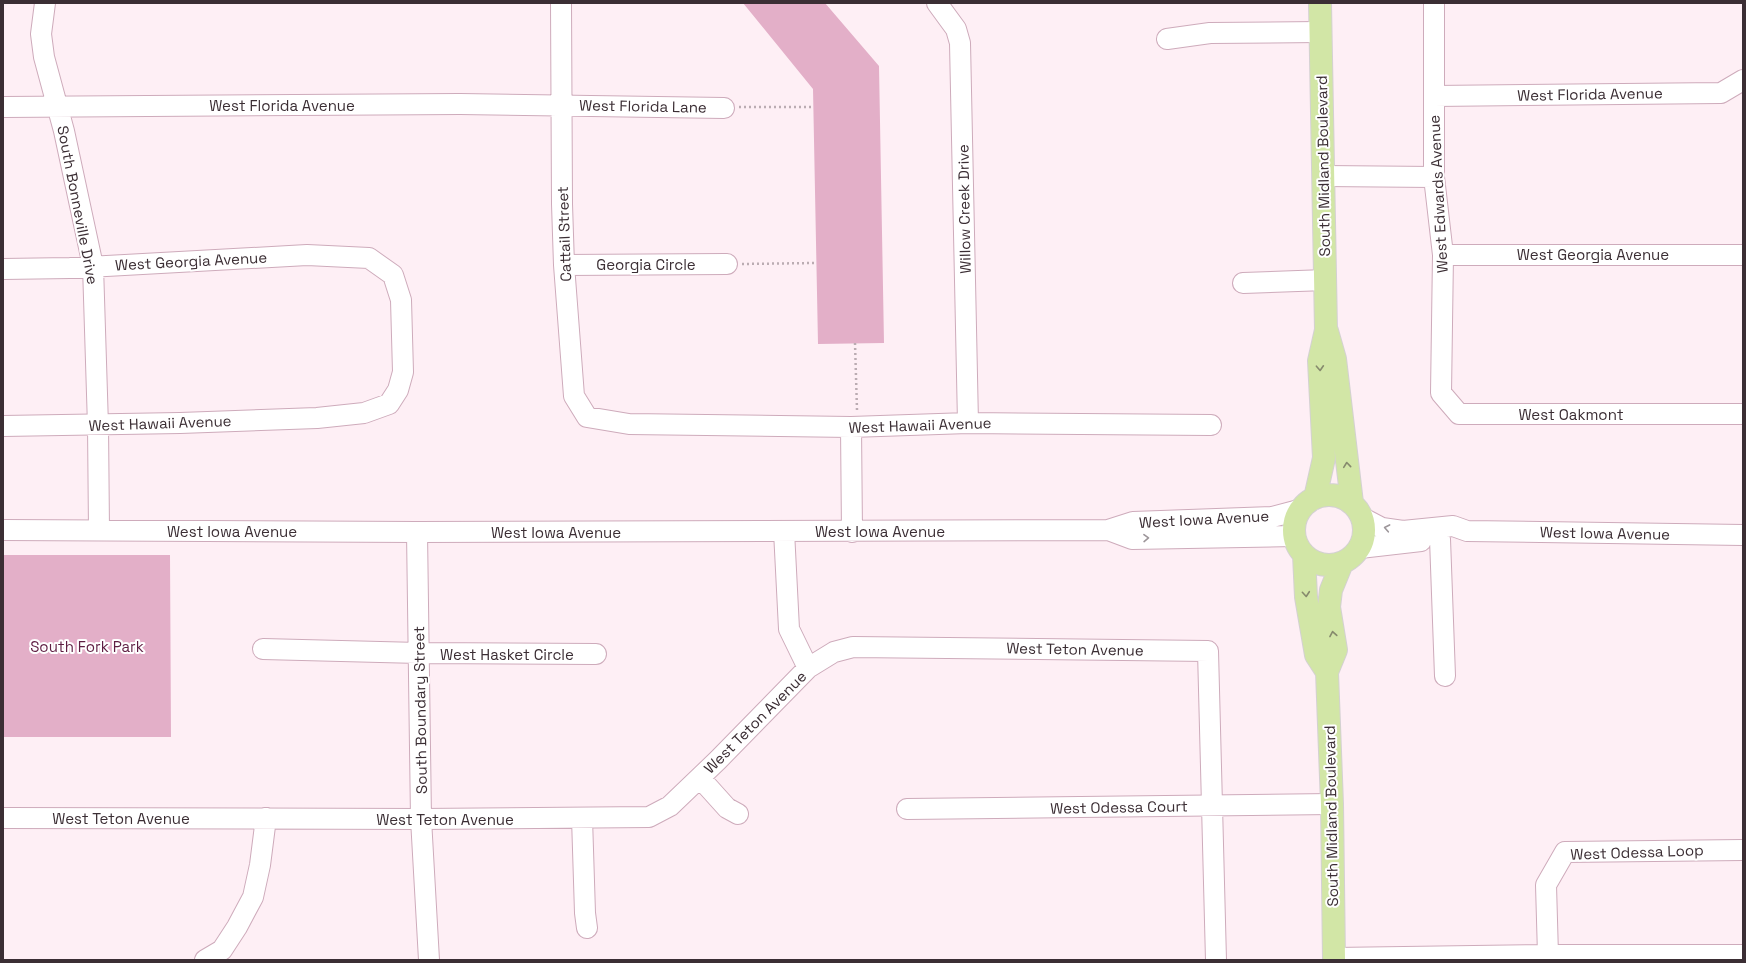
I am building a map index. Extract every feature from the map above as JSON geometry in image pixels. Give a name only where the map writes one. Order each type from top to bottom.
[{"type":"main road","name":"South Midland Boulevard","points":[[1307,504],[1324,458],[1319,360],[1326,330],[1320,3]]},
{"type":"main road","name":"South Midland Boulevard","points":[[1326,330],[1335,359],[1356,510]]},
{"type":"main road","points":[[1299,545],[1309,560],[1318,564],[1330,566],[1342,563],[1352,557],[1360,548],[1364,536],[1364,524],[1356,510],[1341,497],[1329,495],[1307,504],[1295,520],[1316,655],[1327,672]]},
{"type":"main road","name":"South Midland Boulevard","points":[[1334,959],[1332,804],[1327,672],[1336,650],[1329,607],[1331,590],[1342,563]]},
{"type":"street","name":"South Bonneville Drive","points":[[45,3],[41,34],[44,57],[57,107],[93,266],[98,426],[99,530]]},
{"type":"street","name":"Cattail Street","points":[[561,3],[564,265],[574,396],[587,417],[629,424]]},
{"type":"street","name":"Willow Creek Drive","points":[[937,3],[956,29],[960,43],[968,423]]},
{"type":"street","name":"West Edwards Avenue","points":[[1434,3],[1434,177],[1443,254],[1440,361]]},
{"type":"street","points":[[1167,39],[1210,33],[1320,32]]},
{"type":"street","name":"West Florida Avenue","points":[[1434,96],[1722,93],[1743,80]]},
{"type":"street","name":"West Florida Avenue","points":[[3,107],[561,104]]},
{"type":"street","name":"West Florida Lane","points":[[561,104],[724,108]]},
{"type":"street","points":[[1324,176],[1434,177]]},
{"type":"street","name":"West Georgia Avenue","points":[[1443,254],[1743,255]]},
{"type":"street","name":"West Georgia Avenue","points":[[3,269],[70,268],[307,255],[369,258],[393,275],[402,300],[403,372],[398,390],[389,404],[364,413],[318,418]]},
{"type":"street","name":"Georgia Circle","points":[[564,265],[727,264]]},
{"type":"street","points":[[1243,282],[1326,280]]},
{"type":"street","name":"West Oakmont","points":[[1440,361],[1441,393],[1459,414],[1743,414]]},
{"type":"street","name":"West Hawaii Avenue","points":[[3,426],[98,426],[318,418]]},
{"type":"street","name":"West Hawaii Avenue","points":[[629,424],[854,427],[968,423],[1211,425]]},
{"type":"street","points":[[852,532],[854,427]]},
{"type":"street","name":"West Iowa Avenue","points":[[3,530],[852,532],[1108,530],[1133,522],[1272,517],[1307,504]]},
{"type":"street","name":"West Iowa Avenue","points":[[1356,510],[1382,528],[1403,531],[1453,526],[1467,531],[1743,535]]},
{"type":"street","name":"West Iowa Avenue","points":[[1108,530],[1132,539],[1299,545]]},
{"type":"street","points":[[784,531],[789,629],[808,668]]},
{"type":"street","name":"West Iowa Avenue","points":[[1360,548],[1453,538],[1467,531]]},
{"type":"street","name":"South Boundary Street","points":[[417,532],[421,819],[429,960]]},
{"type":"street","points":[[1440,539],[1445,676]]},
{"type":"street","name":"West Teton Avenue","points":[[3,818],[421,819],[649,817],[670,806],[700,778],[808,668],[834,652],[853,647],[1208,650],[1216,960]]},
{"type":"street","name":"West Hasket Circle","points":[[263,649],[419,653],[596,654]]},
{"type":"street","points":[[700,778],[727,808],[738,814]]},
{"type":"street","name":"West Odessa Court","points":[[907,809],[1332,804]]},
{"type":"street","points":[[205,960],[222,950],[237,927],[253,897],[260,865],[266,818]]},
{"type":"street","points":[[582,818],[585,912],[587,928]]},
{"type":"street","name":"West Odessa Loop","points":[[1548,955],[1546,885],[1565,852],[1743,850]]},
{"type":"street","points":[[1334,959],[1548,955],[1742,956]]},
{"type":"path","points":[[724,108],[813,107]]},
{"type":"path","points":[[727,264],[816,263]]},
{"type":"path","points":[[854,427],[855,343]]},
{"type":"green space","points":[[743,3],[825,3],[879,66],[884,343],[818,344],[813,89]]},
{"type":"green space","name":"South Fork Park","points":[[3,555],[170,555],[171,737],[3,737]]}]
